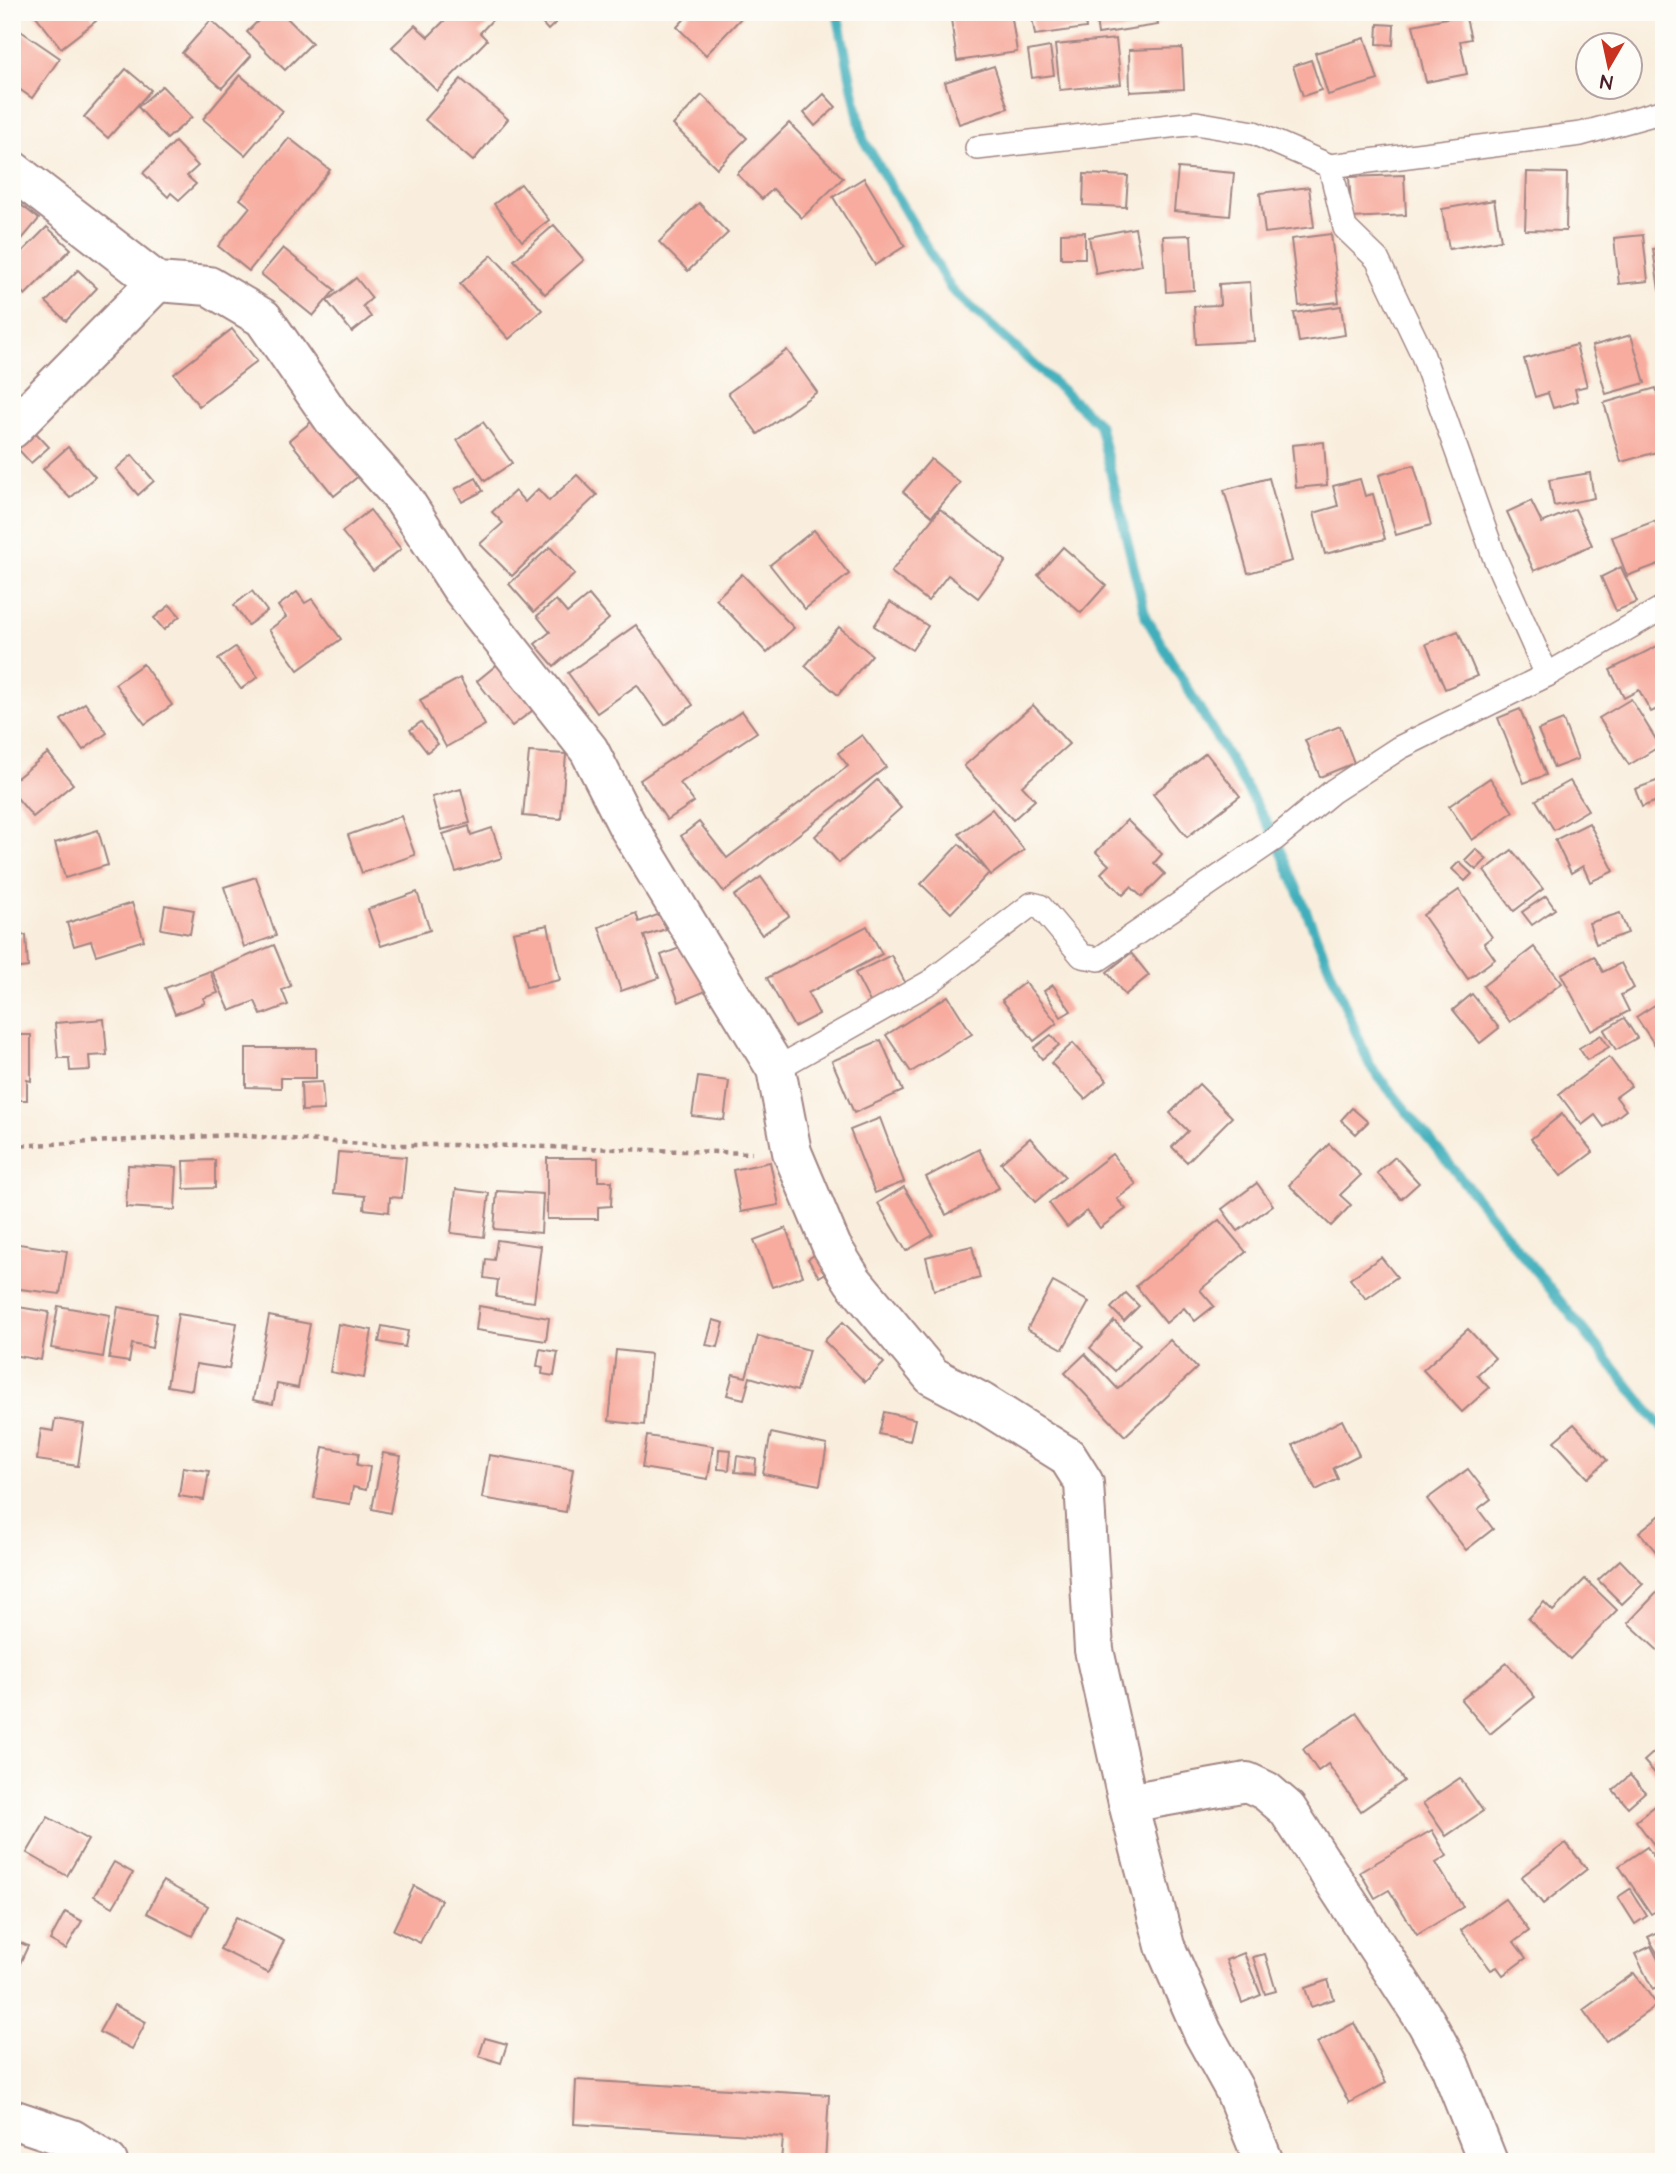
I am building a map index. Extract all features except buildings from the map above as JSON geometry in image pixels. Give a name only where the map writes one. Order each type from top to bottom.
[{"type":"street","points":[[12,170],[157,282],[209,286],[262,318],[333,419],[402,497],[461,588],[589,750],[626,822],[776,1069],[792,1152],[832,1247],[853,1281],[932,1376],[981,1402],[1067,1456],[1084,1483],[1094,1650],[1128,1803],[1165,1946],[1203,2034],[1234,2090],[1264,2162]]},
{"type":"street","points":[[12,429],[157,282]]},
{"type":"street","points":[[1128,1803],[1247,1782],[1266,1791],[1287,1809],[1432,2033],[1450,2066],[1488,2162]]},
{"type":"street","points":[[12,2119],[72,2139],[108,2162]]},
{"type":"lane","points":[[977,148],[1196,123],[1254,133],[1330,166],[1581,134],[1664,111]]},
{"type":"lane","points":[[1330,166],[1345,228],[1377,259],[1422,353],[1494,556],[1547,675]]},
{"type":"lane","points":[[776,1069],[930,982],[1032,904],[1040,906],[1082,957],[1099,959],[1276,838],[1333,791],[1399,748],[1547,675],[1661,614]]},
{"type":"path","points":[[12,1146],[232,1135],[377,1145],[650,1148],[725,1154],[792,1152]]},
{"type":"waterway","points":[[837,12],[863,139],[951,289],[1099,424],[1146,618],[1276,838],[1370,1066],[1664,1430]]}]
